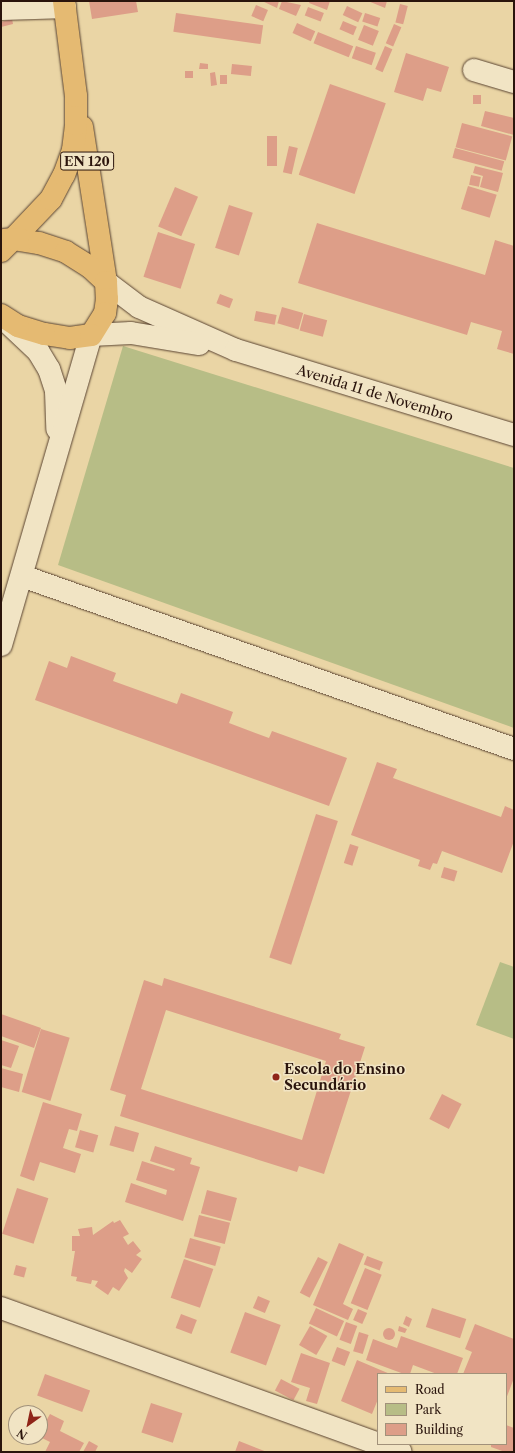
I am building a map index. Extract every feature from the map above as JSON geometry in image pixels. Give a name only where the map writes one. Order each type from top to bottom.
[{"type":"main road","name":"EN 120","points":[[64,4],[106,282],[105,313],[91,335]]},
{"type":"main road","name":"EN 120","points":[[5,243],[51,199],[64,175],[73,150],[76,124],[76,96],[69,39]]},
{"type":"main road","name":"EN 120","points":[[5,243],[39,243],[66,252],[90,267],[106,282]]},
{"type":"main road","points":[[1,316],[18,326],[44,334],[70,338],[91,335]]},
{"type":"street","points":[[1,9],[64,4]]},
{"type":"street","points":[[474,70],[514,82]]},
{"type":"street","name":"Avenida 11 de Novembro","points":[[106,282],[139,307],[236,350],[514,435]]},
{"type":"street","points":[[1,316],[25,336],[49,369],[56,391],[58,412],[55,458]]},
{"type":"street","name":"Avenida 11 de Novembro","points":[[91,335],[131,333],[236,350]]},
{"type":"street","points":[[1,645],[91,335]]},
{"type":"street","points":[[22,576],[514,749]]},
{"type":"street","points":[[1,1308],[377,1444]]},
{"type":"street","points":[[381,1445],[401,1452]]},
{"type":"green space","points":[[123,346],[514,468],[514,728],[58,565]]},
{"type":"green space","points":[[500,962],[514,967],[514,1039],[476,1025]]},
{"type":"building","points":[[89,1],[136,1],[138,12],[92,19]]},
{"type":"building","points":[[262,1],[279,1],[277,8]]},
{"type":"building","points":[[282,1],[301,5],[296,16],[279,9]]},
{"type":"building","points":[[310,1],[330,1],[327,10],[309,3]]},
{"type":"building","points":[[368,1],[387,1],[385,8]]},
{"type":"building","points":[[400,4],[408,6],[403,24],[395,22]]},
{"type":"building","points":[[256,5],[268,10],[263,21],[251,16]]},
{"type":"building","points":[[347,6],[362,13],[358,22],[343,15]]},
{"type":"building","points":[[308,7],[324,13],[321,21],[305,15]]},
{"type":"building","points":[[176,13],[263,25],[260,44],[173,32]]},
{"type":"building","points":[[365,13],[380,18],[377,27],[362,22]]},
{"type":"building","points":[[12,19],[13,24],[1,27],[1,22]]},
{"type":"building","points":[[343,21],[357,27],[353,35],[339,29]]},
{"type":"building","points":[[297,23],[315,31],[311,41],[293,33]]},
{"type":"building","points":[[394,24],[401,27],[393,46],[386,43]]},
{"type":"building","points":[[364,25],[379,31],[373,46],[358,40]]},
{"type":"building","points":[[318,32],[353,46],[349,57],[314,43]]},
{"type":"building","points":[[356,46],[376,53],[372,65],[352,58]]},
{"type":"building","points":[[385,46],[392,49],[383,72],[375,69]]},
{"type":"building","points":[[406,53],[449,67],[441,92],[427,88],[423,101],[394,92]]},
{"type":"building","points":[[200,63],[208,64],[208,69],[199,69]]},
{"type":"building","points":[[232,64],[252,66],[251,76],[231,74]]},
{"type":"building","points":[[185,71],[193,71],[193,78],[185,78]]},
{"type":"building","points":[[215,72],[217,85],[211,86],[210,73]]},
{"type":"building","points":[[220,75],[227,75],[227,84],[220,84]]},
{"type":"building","points":[[330,84],[386,103],[355,194],[299,175]]},
{"type":"building","points":[[473,95],[481,95],[481,104],[473,104]]},
{"type":"building","points":[[485,111],[514,118],[514,135],[481,126]]},
{"type":"building","points":[[462,123],[512,136],[506,161],[456,147]]},
{"type":"building","points":[[267,136],[277,136],[277,166],[267,166]]},
{"type":"building","points":[[289,146],[298,148],[292,174],[283,172]]},
{"type":"building","points":[[455,148],[504,161],[502,171],[452,158]]},
{"type":"building","points":[[475,166],[503,173],[498,192],[480,187],[483,176],[473,173]]},
{"type":"building","points":[[471,175],[481,177],[479,187],[469,185]]},
{"type":"building","points":[[468,186],[497,195],[490,218],[461,209]]},
{"type":"building","points":[[175,187],[198,197],[181,236],[158,227]]},
{"type":"building","points":[[229,205],[253,213],[239,256],[215,248]]},
{"type":"building","points":[[317,223],[485,275],[495,240],[514,246],[514,354],[497,349],[502,331],[471,322],[467,335],[298,283]]},
{"type":"building","points":[[158,232],[195,244],[181,289],[143,277]]},
{"type":"building","points":[[220,294],[233,299],[229,308],[216,303]]},
{"type":"building","points":[[282,307],[303,313],[298,329],[277,323]]},
{"type":"building","points":[[256,311],[277,315],[275,325],[254,321]]},
{"type":"building","points":[[304,314],[327,320],[323,337],[300,330]]},
{"type":"building","points":[[71,656],[116,673],[113,681],[177,704],[181,693],[233,712],[229,723],[269,738],[272,731],[347,758],[329,806],[35,700],[49,661],[67,668]]},
{"type":"building","points":[[377,762],[397,769],[393,778],[501,817],[505,806],[514,810],[514,841],[502,873],[442,851],[437,864],[433,863],[430,870],[418,866],[420,860],[351,835]]},
{"type":"building","points":[[316,814],[338,821],[291,965],[269,958]]},
{"type":"building","points":[[350,844],[359,847],[352,866],[344,863]]},
{"type":"building","points":[[444,867],[457,871],[454,882],[441,878]]},
{"type":"building","points":[[164,978],[341,1034],[339,1039],[365,1047],[324,1174],[299,1166],[297,1172],[120,1116],[126,1095],[110,1090],[144,980],[162,986]],"holes":[[[166,1010],[326,1061],[302,1140],[141,1089]]]},
{"type":"building","points":[[1,1014],[41,1028],[34,1048],[1,1036]]},
{"type":"building","points":[[41,1029],[70,1038],[50,1101],[22,1092]]},
{"type":"building","points":[[1,1040],[19,1046],[11,1068],[1,1065]]},
{"type":"building","points":[[1,1068],[23,1074],[19,1092],[1,1087]]},
{"type":"building","points":[[442,1094],[462,1104],[449,1129],[429,1119]]},
{"type":"building","points":[[43,1102],[82,1114],[77,1131],[69,1129],[63,1148],[81,1154],[75,1173],[40,1162],[34,1181],[20,1176]]},
{"type":"building","points":[[115,1126],[139,1133],[134,1152],[109,1145]]},
{"type":"building","points":[[80,1130],[98,1135],[93,1153],[75,1147]]},
{"type":"building","points":[[155,1146],[192,1158],[190,1164],[200,1167],[183,1221],[125,1202],[131,1183],[166,1195],[167,1190],[136,1180],[142,1161],[174,1171],[175,1169],[150,1161]]},
{"type":"building","points":[[17,1188],[48,1198],[34,1244],[2,1234]]},
{"type":"building","points":[[207,1190],[237,1198],[231,1221],[201,1213]]},
{"type":"building","points":[[199,1215],[230,1223],[225,1244],[194,1236]]},
{"type":"building","points":[[120,1220],[129,1234],[123,1237],[128,1245],[133,1241],[141,1251],[136,1255],[142,1259],[132,1273],[125,1268],[124,1271],[128,1278],[119,1291],[113,1287],[108,1295],[95,1286],[98,1281],[92,1280],[91,1284],[76,1281],[77,1277],[71,1276],[75,1251],[72,1251],[72,1236],[80,1236],[78,1229],[92,1227],[93,1235],[113,1221],[114,1223]]},
{"type":"building","points":[[190,1238],[221,1247],[215,1266],[184,1257]]},
{"type":"building","points":[[339,1243],[364,1254],[343,1304],[353,1309],[348,1320],[313,1305]]},
{"type":"building","points":[[367,1256],[383,1262],[380,1270],[364,1264]]},
{"type":"building","points":[[318,1257],[328,1262],[310,1298],[300,1293]]},
{"type":"building","points":[[184,1259],[213,1269],[200,1308],[171,1298]]},
{"type":"building","points":[[16,1265],[27,1268],[24,1278],[13,1275]]},
{"type":"building","points":[[365,1268],[382,1275],[367,1310],[351,1303]]},
{"type":"building","points":[[258,1296],[270,1301],[265,1313],[253,1308]]},
{"type":"building","points":[[316,1308],[344,1321],[337,1337],[309,1323]]},
{"type":"building","points":[[432,1308],[466,1319],[460,1338],[426,1327]]},
{"type":"building","points":[[358,1309],[367,1313],[362,1324],[353,1320]]},
{"type":"building","points":[[245,1312],[281,1325],[266,1365],[230,1352]]},
{"type":"building","points":[[181,1314],[197,1320],[191,1334],[176,1328]]},
{"type":"building","points":[[406,1316],[412,1319],[409,1327],[403,1324]]},
{"type":"building","points":[[346,1322],[357,1326],[351,1344],[340,1340]]},
{"type":"building","points":[[475,1324],[514,1339],[514,1378],[507,1396],[507,1373],[463,1373],[472,1352],[465,1349]]},
{"type":"building","points":[[310,1326],[327,1336],[316,1355],[299,1345]]},
{"type":"building","points":[[399,1326],[407,1329],[405,1333],[398,1331]]},
{"type":"building","points":[[387,1328],[391,1328],[395,1334],[391,1340],[387,1340],[383,1336],[383,1332]]},
{"type":"building","points":[[359,1332],[369,1335],[363,1354],[353,1351]]},
{"type":"building","points":[[401,1336],[463,1358],[457,1373],[434,1373],[413,1365],[410,1373],[401,1373],[366,1360],[373,1339],[397,1348]]},
{"type":"building","points":[[337,1347],[350,1352],[345,1366],[332,1361]]},
{"type":"building","points":[[301,1353],[330,1363],[317,1404],[306,1401],[310,1388],[291,1382]]},
{"type":"building","points":[[357,1360],[388,1373],[377,1373],[377,1402],[372,1414],[341,1401]]},
{"type":"building","points":[[45,1374],[90,1390],[82,1412],[37,1396]]},
{"type":"building","points":[[281,1379],[300,1389],[293,1400],[275,1390]]},
{"type":"building","points":[[151,1403],[182,1413],[173,1443],[141,1432]]},
{"type":"building","points":[[50,1414],[64,1421],[60,1431],[84,1443],[79,1452],[45,1452],[50,1442],[48,1441],[48,1418]]},
{"type":"building","points":[[507,1425],[514,1428],[514,1452],[505,1452],[491,1447],[491,1445],[507,1445]]},
{"type":"building","points":[[89,1441],[98,1446],[95,1452],[83,1452]]},
{"type":"building","points":[[239,1441],[267,1452],[235,1452]]},
{"type":"place","name":"Escola do Ensino Secundário","points":[[276,1077]]}]
